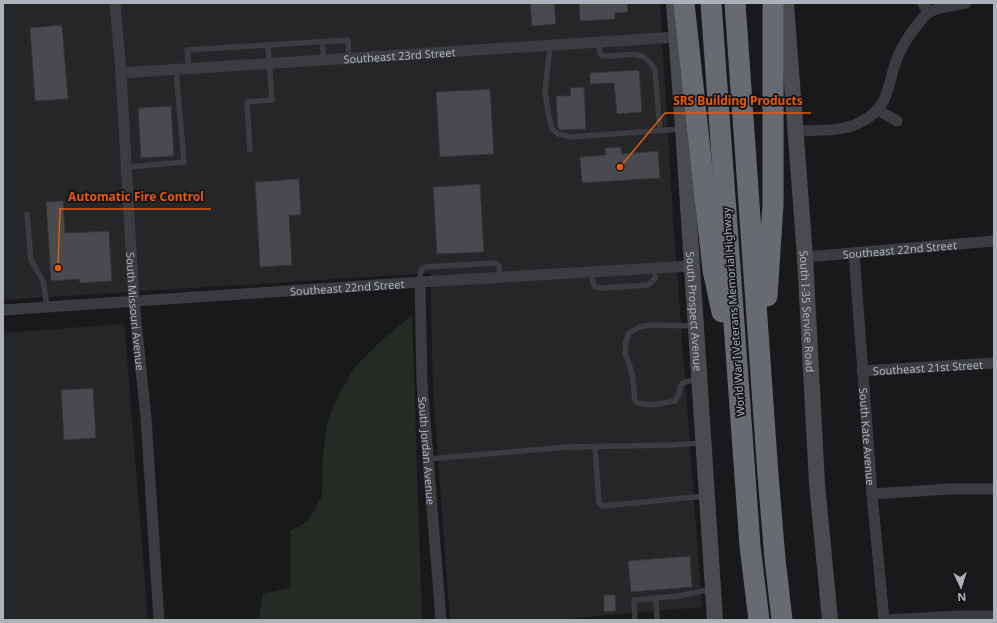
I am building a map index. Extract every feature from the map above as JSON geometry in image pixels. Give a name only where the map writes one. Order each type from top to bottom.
[{"type":"highway","points":[[684,3],[713,270],[737,377]]},
{"type":"highway","name":"World War I Veterans Memorial Highway","points":[[711,3],[750,546],[759,620]]},
{"type":"highway","points":[[735,3],[775,552],[782,620]]},
{"type":"highway","points":[[762,378],[772,205],[773,3]]},
{"type":"main road","name":"South Prospect Avenue","points":[[674,3],[715,620]]},
{"type":"main road","name":"South I-35 Service Road","points":[[786,3],[805,257],[817,484],[830,620]]},
{"type":"street","name":"South Missouri Avenue","points":[[115,3],[127,167],[134,302],[146,418],[159,620]]},
{"type":"street","points":[[796,131],[842,129],[858,124],[869,118],[878,110],[886,98],[895,64],[902,48],[925,8],[966,3]]},
{"type":"street","name":"Southeast 23rd Street","points":[[121,73],[677,38]]},
{"type":"street","points":[[878,110],[897,122]]},
{"type":"street","name":"Southeast 22nd Street","points":[[805,257],[994,241]]},
{"type":"street","name":"South Kate Avenue","points":[[854,253],[872,494],[885,620]]},
{"type":"street","name":"Southeast 22nd Street","points":[[3,310],[420,282],[692,266]]},
{"type":"street","name":"South Jordan Avenue","points":[[420,282],[422,376],[441,620]]},
{"type":"street","name":"Southeast 21st Street","points":[[862,371],[994,363]]},
{"type":"street","points":[[872,494],[950,489],[994,489]]},
{"type":"street","points":[[885,620],[960,616],[994,616]]},
{"type":"lane","points":[[189,69],[187,50],[348,40],[349,58]]},
{"type":"lane","points":[[322,42],[324,60]]},
{"type":"lane","points":[[598,42],[600,53],[603,56],[637,55],[646,58],[652,64],[655,71],[660,130]]},
{"type":"lane","points":[[250,150],[247,102],[272,100],[268,45]]},
{"type":"lane","points":[[550,46],[546,90],[548,113],[552,129],[558,134],[571,137],[683,128]]},
{"type":"lane","points":[[127,167],[184,162],[176,70]]},
{"type":"lane","points":[[27,214],[31,260],[43,281],[47,307]]},
{"type":"lane","points":[[420,282],[420,272],[425,267],[495,263],[499,266],[500,277]]},
{"type":"lane","points":[[592,272],[594,287],[640,286],[648,285],[654,282],[655,268]]},
{"type":"lane","points":[[696,326],[685,327],[651,325],[639,327],[629,333],[626,341],[625,353],[632,373],[635,401],[638,403],[644,404],[675,401],[682,383],[699,380]]},
{"type":"lane","points":[[428,459],[552,448],[672,445],[704,442]]},
{"type":"lane","points":[[595,446],[599,502],[603,506],[707,496]]},
{"type":"lane","points":[[635,620],[634,600],[678,596],[713,589]]},
{"type":"lane","points":[[656,598],[657,620]]},
{"type":"shaded area","points":[[3,3],[660,3],[673,217],[702,607],[554,620],[450,620],[433,390],[430,273],[3,300]]},
{"type":"shaded area","points":[[412,315],[422,620],[259,620],[263,594],[291,588],[290,531],[307,522],[322,497],[323,456],[327,423],[338,396],[355,367],[380,342]]},
{"type":"shaded area","points":[[123,324],[125,332],[148,620],[3,620],[3,333]]},
{"type":"building","points":[[530,3],[554,3],[556,24],[532,26]]},
{"type":"building","points":[[579,3],[627,3],[628,12],[615,13],[615,19],[580,21]]},
{"type":"building","points":[[62,25],[68,99],[35,101],[30,28]]},
{"type":"building","points":[[639,70],[642,112],[617,114],[614,83],[590,84],[590,73]]},
{"type":"building","points":[[584,87],[586,129],[560,130],[558,128],[556,96],[571,96],[570,88]]},
{"type":"building","points":[[490,89],[494,154],[440,157],[436,92]]},
{"type":"building","points":[[171,106],[174,156],[141,158],[138,108]]},
{"type":"building","points":[[621,147],[621,154],[658,151],[660,178],[582,183],[580,157],[606,155],[605,148]]},
{"type":"building","points":[[299,179],[301,215],[289,215],[292,265],[260,267],[255,182]]},
{"type":"building","points":[[480,184],[484,252],[437,254],[433,187]]},
{"type":"building","points":[[63,201],[65,233],[109,231],[112,281],[80,283],[79,279],[51,281],[46,202]]},
{"type":"building","points":[[93,388],[96,438],[64,440],[61,390]]},
{"type":"building","points":[[690,556],[692,587],[631,592],[628,561]]},
{"type":"building","points":[[604,595],[615,595],[616,611],[604,612]]},
{"type":"place","name":"SRS Building Products","points":[[620,167]]},
{"type":"place","name":"Automatic Fire Control","points":[[58,268]]}]
